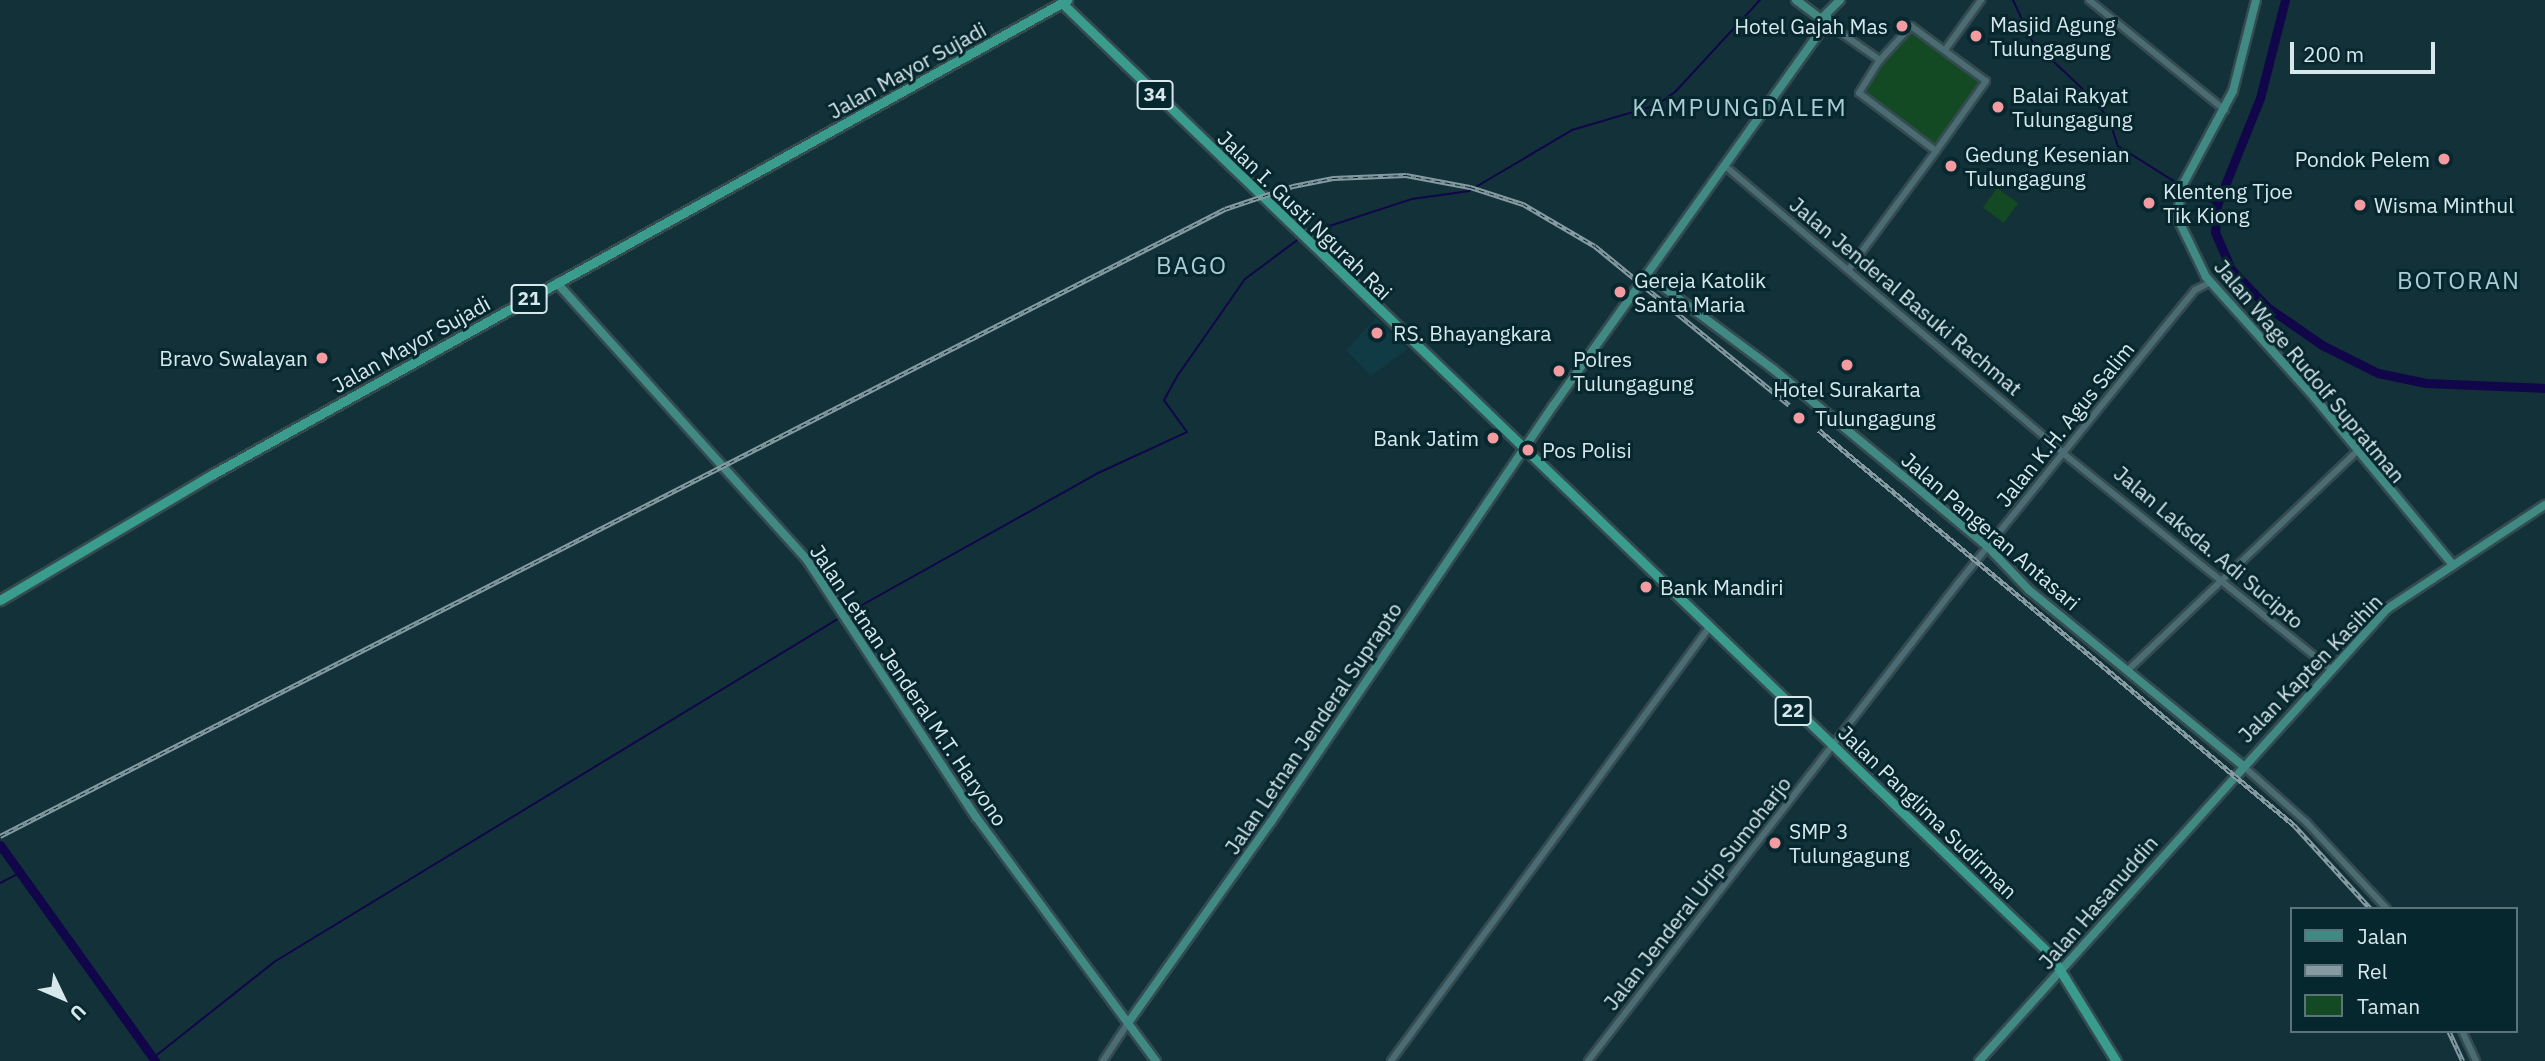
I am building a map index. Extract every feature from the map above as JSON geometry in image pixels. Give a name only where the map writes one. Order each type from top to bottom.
[{"type":"highway","name":"Jalan I. Gusti Ngurah Rai","points":[[1063,1],[1305,241],[1523,451]]},
{"type":"highway","name":"Jalan Mayor Sujadi","points":[[0,600],[213,474],[1063,1]]},
{"type":"highway","name":"Jalan Panglima Sudirman","points":[[1523,451],[2021,925],[2061,972]]},
{"type":"highway","name":"22","points":[[2061,972],[2116,1061]]},
{"type":"main road","points":[[1796,0],[1825,22]]},
{"type":"main road","name":"Jalan Letnan Jenderal Suprapto","points":[[1128,1023],[1523,451],[1840,0]]},
{"type":"main road","name":"Jalan Wage Rudolf Supratman","points":[[2256,0],[2225,110],[2177,203],[2187,240],[2211,282],[2358,450],[2453,565]]},
{"type":"main road","name":"Jalan Pangeran Antasari","points":[[1647,275],[1773,369],[1989,547],[2029,590],[2242,765]]},
{"type":"main road","name":"Jalan Letnan Jenderal M.T. Haryono","points":[[557,283],[807,560],[970,808],[1156,1061]]},
{"type":"main road","name":"Jalan Kapten Kasihin","points":[[2242,765],[2329,668],[2387,609],[2545,505]]},
{"type":"main road","name":"Jalan Hasanuddin","points":[[1979,1061],[2061,972],[2242,765]]},
{"type":"street","points":[[1945,50],[1981,0]]},
{"type":"street","points":[[2089,0],[2225,110]]},
{"type":"street","points":[[1825,22],[1880,60]]},
{"type":"street","points":[[1849,269],[1936,151],[1986,82],[1908,26],[1860,87],[1860,96],[1936,151]]},
{"type":"street","name":"Jalan Jenderal Basuki Rachmat","points":[[1725,166],[2064,454]]},
{"type":"street","name":"Jalan K.H. Agus Salim","points":[[1834,747],[1989,547],[2195,290],[2211,282]]},
{"type":"street","points":[[2127,671],[2358,450]]},
{"type":"street","name":"Jalan Laksda. Adi Sucipto","points":[[2064,454],[2329,668]]},
{"type":"street","points":[[1391,1061],[1708,629]]},
{"type":"street","name":"Jalan Jenderal Urip Sumoharjo","points":[[1588,1061],[1834,747]]},
{"type":"street","points":[[2242,765],[2306,822],[2385,907]]},
{"type":"street","points":[[1103,1061],[1128,1023]]},
{"type":"street","points":[[2463,1033],[2476,1061]]},
{"type":"shaded area","name":"RS. Bhayangkara","points":[[1376,318],[1408,349],[1371,376],[1346,350]]},
{"type":"green space","points":[[1909,28],[1984,80],[1938,146],[1863,94]]},
{"type":"green space","points":[[1997,188],[2018,203],[2004,223],[1983,207]]},
{"type":"waterway","points":[[1308,233],[1412,199],[1469,191],[1572,130],[1657,105],[1676,91],[1760,0]]},
{"type":"waterway","points":[[2013,0],[2032,41],[2092,98],[2109,119],[2118,146],[2180,185]]},
{"type":"waterway","points":[[2285,0],[2260,98],[2217,205],[2215,232],[2231,269],[2267,307],[2322,345],[2378,373],[2426,383],[2545,388]]},
{"type":"waterway","points":[[2187,189],[2217,205]]},
{"type":"waterway","points":[[846,614],[1096,474],[1187,432],[1164,400],[1178,375],[1245,279],[1300,238]]},
{"type":"waterway","points":[[153,1058],[274,962],[841,617]]},
{"type":"waterway","points":[[0,845],[155,1061]]},
{"type":"waterway","points":[[0,883],[18,874]]},
{"type":"railway","points":[[0,836],[1225,209],[1293,186],[1333,178],[1406,175],[1470,187],[1523,204],[1595,246],[1789,405]]},
{"type":"railway","points":[[1819,430],[2294,825],[2369,907]]},
{"type":"railway","points":[[2450,1033],[2463,1061]]},
{"type":"place","name":"Hotel Gajah Mas","points":[[1902,26]]},
{"type":"place","name":"Masjid Agung Tulungagung","points":[[1976,36]]},
{"type":"place","name":"Balai Rakyat Tulungagung","points":[[1998,107]]},
{"type":"place","name":"Pondok Pelem","points":[[2444,159]]},
{"type":"place","name":"Gedung Kesenian Tulungagung","points":[[1951,166]]},
{"type":"place","name":"Klenteng Tjoe Tik Kiong","points":[[2149,203]]},
{"type":"place","name":"Wisma Minthul","points":[[2360,205]]},
{"type":"place","name":"Gereja Katolik Santa Maria","points":[[1620,292]]},
{"type":"place","name":"RS. Bhayangkara","points":[[1377,333]]},
{"type":"place","name":"Bravo Swalayan","points":[[322,358]]},
{"type":"place","name":"Hotel Surakarta","points":[[1847,365]]},
{"type":"place","name":"Polres Tulungagung","points":[[1559,371]]},
{"type":"place","name":"Tulungagung","points":[[1799,418]]},
{"type":"place","name":"Bank Jatim","points":[[1493,438]]},
{"type":"place","name":"Pos Polisi","points":[[1528,450]]},
{"type":"place","name":"Bank Mandiri","points":[[1646,587]]},
{"type":"place","name":"SMP 3 Tulungagung","points":[[1775,843]]},
{"type":"district","name":"KAMPUNGDALEM","points":[[1740,108]]},
{"type":"district","name":"BAGO","points":[[1192,266]]},
{"type":"district","name":"BOTORAN","points":[[2459,281]]}]
